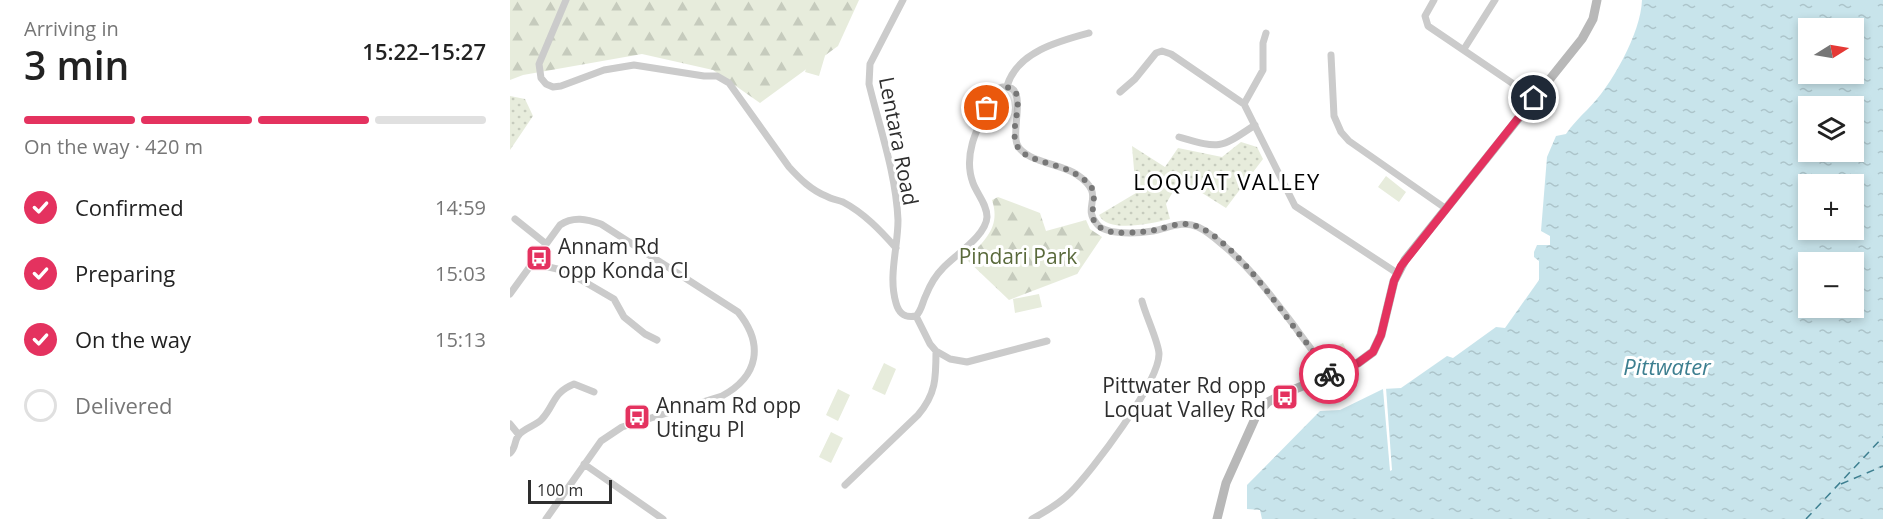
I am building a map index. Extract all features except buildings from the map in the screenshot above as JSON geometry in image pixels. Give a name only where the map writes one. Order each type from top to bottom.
[{"type":"main road","points":[[1216,519],[1226,483],[1257,414],[1275,398],[1364,360],[1373,352],[1381,335],[1397,273],[1445,208],[1586,33],[1595,13],[1597,0]]},
{"type":"street","points":[[566,0],[539,64],[541,78],[549,86],[561,86],[604,70],[634,65],[717,76],[729,83],[789,168],[799,178],[817,192],[842,202],[861,214],[896,248]]},
{"type":"street","name":"Lentara Road","points":[[903,0],[870,64],[868,74],[896,193],[898,223],[892,279],[896,305],[902,315],[916,316]]},
{"type":"street","points":[[1434,0],[1425,13],[1426,24],[1534,98]]},
{"type":"street","points":[[1464,49],[1495,0]]},
{"type":"street","points":[[1007,87],[1017,69],[1037,51],[1089,33]]},
{"type":"street","points":[[1244,104],[1263,70],[1263,43],[1266,33]]},
{"type":"street","points":[[1120,92],[1135,79],[1156,53],[1162,51],[1171,54],[1244,104],[1295,206],[1397,273]]},
{"type":"street","points":[[1331,55],[1334,116],[1341,132],[1349,141],[1445,208]]},
{"type":"street","points":[[1047,342],[967,362],[950,359],[936,351],[930,344],[916,316],[922,309],[924,298],[933,280],[979,234],[985,225],[986,208],[972,180],[969,152],[972,140],[995,92],[1001,87],[1013,89],[1017,95],[1015,134],[1018,147],[1026,154],[1070,170],[1089,184],[1093,193],[1092,213],[1098,226],[1111,232],[1146,231],[1187,224],[1207,232],[1256,276],[1329,375]]},
{"type":"street","points":[[1179,137],[1208,146],[1218,146],[1255,125]]},
{"type":"street","points":[[515,219],[545,243]]},
{"type":"street","points":[[510,294],[545,243],[564,222],[582,219],[601,224],[738,312],[748,324],[754,341],[755,354],[751,368],[745,379],[735,389],[714,398],[622,427],[601,441],[546,519]]},
{"type":"street","points":[[531,263],[566,271],[614,299],[624,316],[645,334],[657,340]]},
{"type":"street","points":[[1032,519],[1070,493],[1101,457],[1113,442],[1155,372],[1159,353],[1142,301]]},
{"type":"street","points":[[845,486],[927,405],[934,390],[936,351]]},
{"type":"street","points":[[510,453],[519,435],[542,420],[552,402],[564,388],[574,384],[594,392]]},
{"type":"street","points":[[510,424],[519,435]]},
{"type":"street","points":[[584,464],[663,519]]},
{"type":"green space","points":[[510,0],[859,0],[838,46],[760,103],[713,70],[642,54],[523,75],[510,80]]},
{"type":"green space","points":[[814,45],[827,49],[819,76],[805,72]]},
{"type":"green space","points":[[510,96],[525,99],[533,116],[510,150]]},
{"type":"green space","points":[[1241,142],[1257,147],[1263,159],[1226,208],[1180,179],[1166,204],[1170,219],[1142,225],[1121,226],[1104,221],[1099,215],[1136,193],[1132,146],[1165,167],[1178,148],[1222,157]]},
{"type":"green space","points":[[1386,176],[1406,192],[1399,202],[1378,187]]},
{"type":"green space","name":"Pindari Park","points":[[998,197],[1040,213],[1046,231],[1086,220],[1090,229],[1102,237],[1077,274],[1009,300],[966,259],[990,233],[994,218],[992,200]]},
{"type":"green space","points":[[1039,294],[1042,307],[1015,313],[1013,299]]},
{"type":"green space","points":[[1343,343],[1347,352],[1329,361],[1324,352]]},
{"type":"green space","points":[[884,363],[896,369],[885,395],[872,389]]},
{"type":"green space","points":[[838,389],[850,395],[838,421],[826,415]]},
{"type":"green space","points":[[831,432],[843,438],[831,463],[819,457]]},
{"type":"water","name":"Pittwater","points":[[1642,0],[1883,0],[1883,519],[1262,519],[1260,510],[1247,509],[1247,485],[1320,411],[1340,410],[1383,389],[1401,388],[1447,356],[1453,358],[1496,327],[1505,328],[1539,280],[1539,261],[1534,257],[1537,245],[1550,245],[1550,236],[1541,231],[1547,157],[1556,136],[1566,134],[1606,88],[1623,59],[1636,28]]},
{"type":"pier","points":[[1386,388],[1392,470],[1390,471],[1383,389]]},
{"type":"ferry route","points":[[1806,519],[1883,437]]},
{"type":"ferry route","points":[[1841,484],[1883,466]]},
{"type":"way so far","points":[[987,108],[995,92],[1001,87],[1015,91],[1018,103],[1015,139],[1018,147],[1026,154],[1070,170],[1089,184],[1093,193],[1091,209],[1093,216],[1098,226],[1105,230],[1111,232],[1153,231],[1172,225],[1187,224],[1207,232],[1256,276],[1329,374]]},
{"type":"place","name":"Annam Rd opp Konda Cl","points":[[539,258]]},
{"type":"place","name":"Pittwater Rd opp Loquat Valley Rd","points":[[1285,397]]},
{"type":"place","name":"Annam Rd opp Utingu Pl","points":[[637,417]]},
{"type":"district","name":"LOQUAT VALLEY","points":[[1227,181]]},
{"type":"route","points":[[1329,374],[1364,360],[1377,347],[1394,281],[1401,266],[1534,98]]}]
